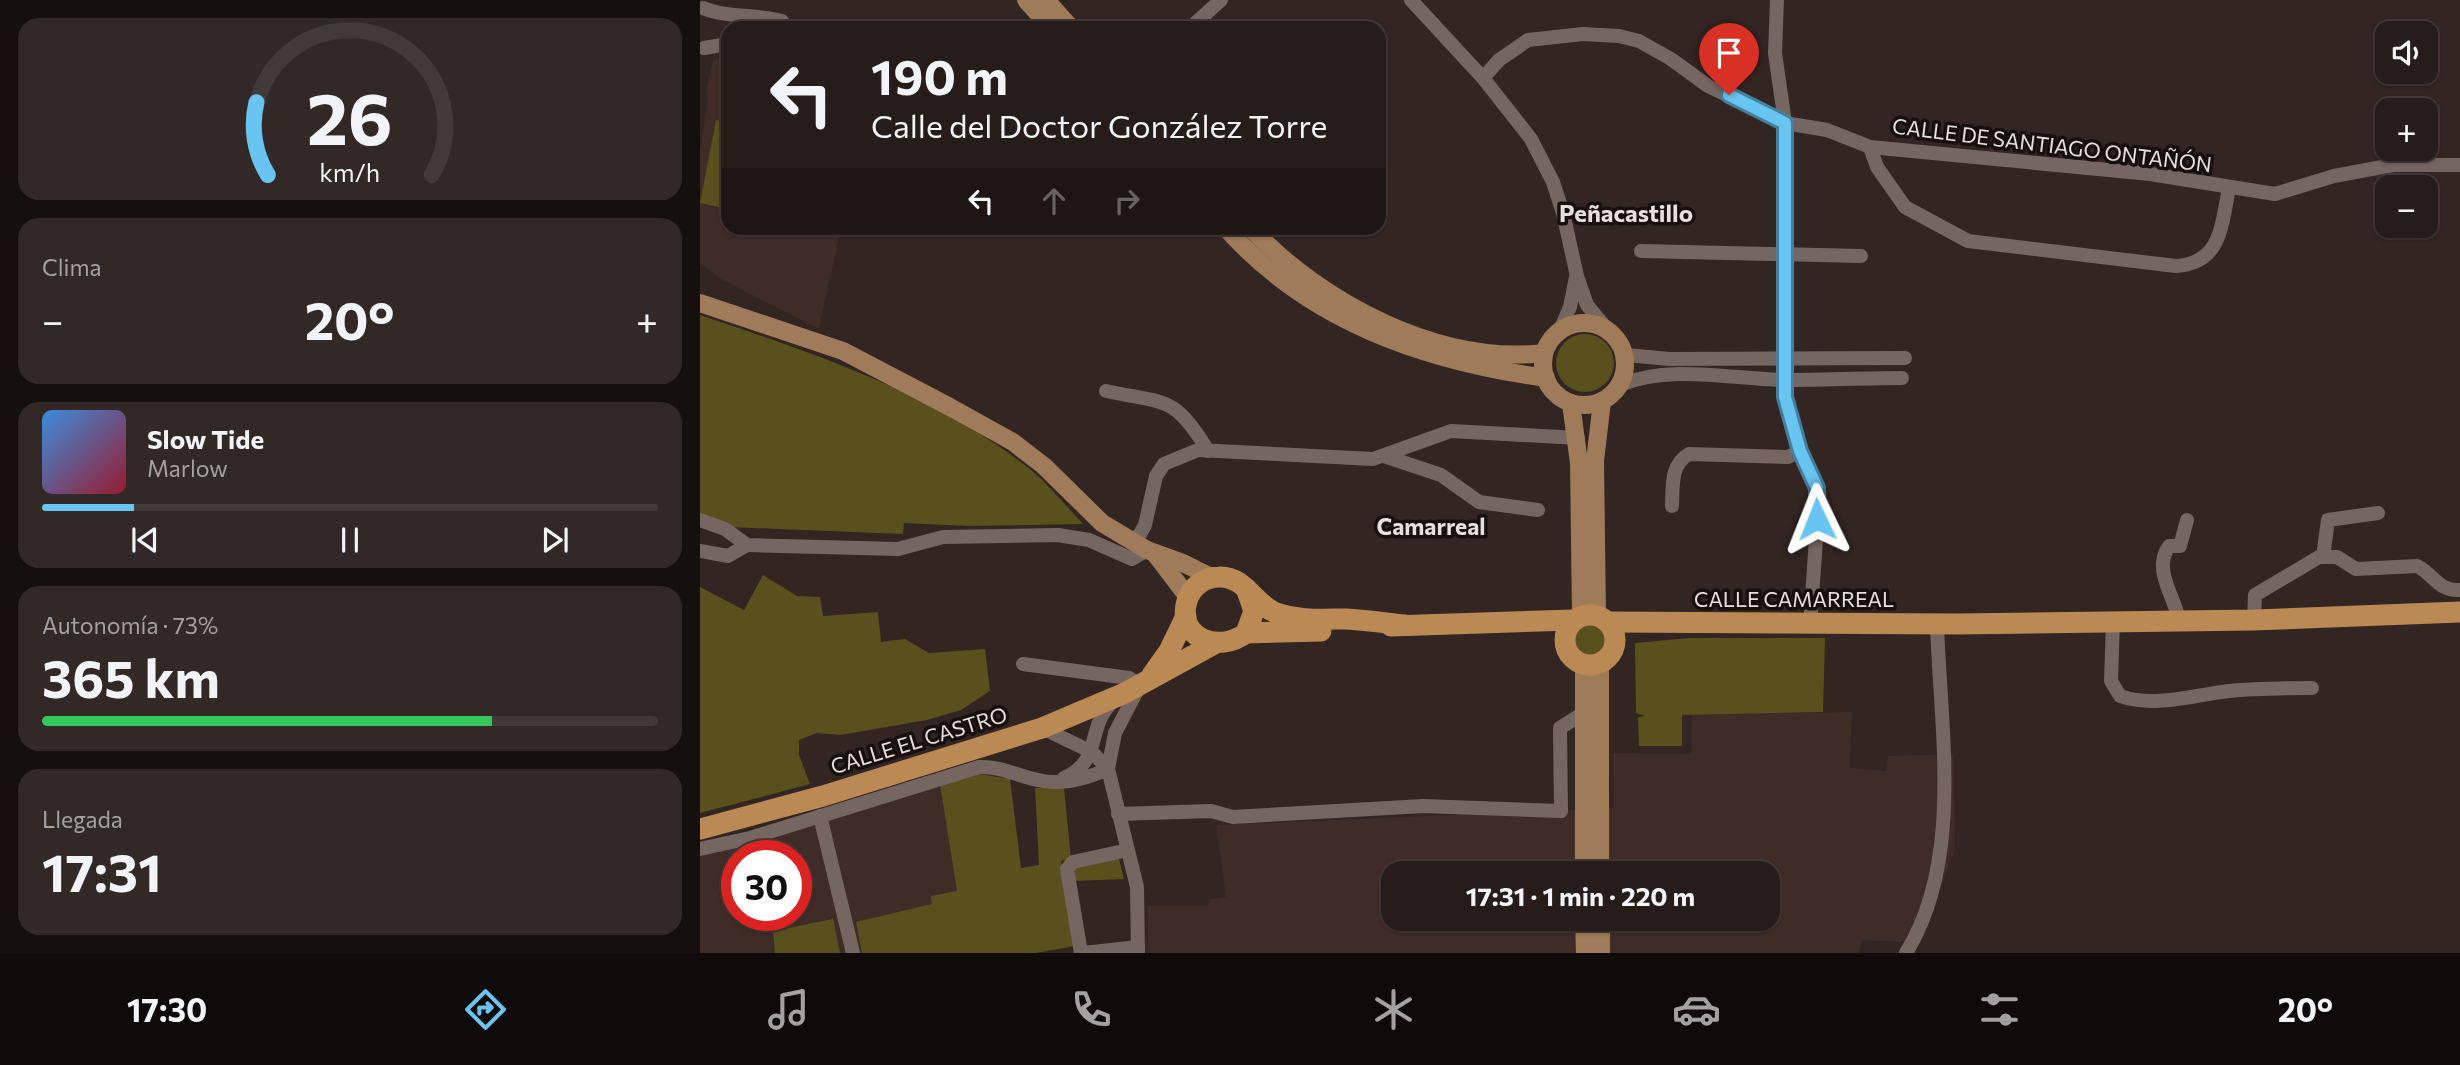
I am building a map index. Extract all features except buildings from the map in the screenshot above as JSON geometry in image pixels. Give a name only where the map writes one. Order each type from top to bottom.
[{"type":"highway","points":[[1137,687],[1169,651],[1193,588],[1211,577],[1231,578],[1246,588],[1263,606],[1291,616],[1405,625]]},
{"type":"highway","points":[[1187,607],[1196,634],[1214,644],[1237,640],[1246,633],[1254,611],[1246,588]]},
{"type":"highway","name":"CALLE CAMARREAL","points":[[1405,625],[1525,624],[1590,618],[1652,624],[1937,624],[2254,620],[2460,612]]},
{"type":"highway","points":[[1525,624],[1566,645],[1576,660],[1592,663],[1609,656],[1615,645],[1615,633],[1590,618],[1566,635],[1566,645]]},
{"type":"highway","points":[[1615,645],[1652,624]]},
{"type":"highway","points":[[1246,633],[1405,625]]},
{"type":"highway","name":"CALLE EL CASTRO","points":[[700,829],[823,796],[1042,728],[1137,687],[1214,644]]},
{"type":"main road","points":[[1026,0],[1045,21]]},
{"type":"main road","points":[[1046,0],[1065,21]]},
{"type":"main road","points":[[1233,235],[1259,262],[1300,293],[1399,344],[1446,360],[1546,378]]},
{"type":"main road","points":[[1258,235],[1272,250],[1357,309],[1404,330],[1469,349],[1518,356],[1544,353]]},
{"type":"main road","points":[[700,303],[843,351],[960,412],[1013,442],[1044,466],[1099,521],[1146,549],[1211,577]]},
{"type":"main road","points":[[1583,322],[1607,329],[1626,355],[1620,385],[1602,401],[1587,405],[1571,402],[1555,393],[1546,378],[1544,353],[1560,330],[1583,322]]},
{"type":"main road","points":[[1590,618],[1595,452],[1602,401]]},
{"type":"main road","points":[[1571,402],[1578,438],[1590,618]]},
{"type":"main road","points":[[1146,549],[1187,607]]},
{"type":"main road","points":[[1592,663],[1582,714],[1591,744],[1599,861]]},
{"type":"main road","points":[[1585,861],[1592,663]]},
{"type":"main road","points":[[1584,931],[1585,953]]},
{"type":"main road","points":[[1601,931],[1601,953]]},
{"type":"street","points":[[1198,21],[1221,0]]},
{"type":"street","points":[[1411,0],[1483,78],[1531,139],[1553,182],[1587,305],[1607,329]]},
{"type":"street","points":[[1777,0],[1776,53],[1785,123],[1785,397],[1800,451],[1819,497],[1810,625]]},
{"type":"street","points":[[704,7],[718,14],[740,14],[782,21]]},
{"type":"street","name":"CALLE DE SANTIAGO ONTAÑÓN","points":[[1483,78],[1499,60],[1528,40],[1583,34],[1619,36],[1639,41],[1671,59],[1708,86],[1785,123],[1827,130],[1870,147],[2150,174],[2229,189],[2275,194],[2334,176],[2393,165],[2460,165]]},
{"type":"street","points":[[700,64],[702,46],[721,45]]},
{"type":"street","name":"CALLE DE SANTIAGO ONTAÑÓN","points":[[1870,147],[1877,167],[1905,207],[1968,241],[2176,266],[2191,265],[2216,246],[2229,189]]},
{"type":"street","points":[[1641,251],[1861,256]]},
{"type":"street","points":[[1560,330],[1570,307],[1577,276]]},
{"type":"street","points":[[1626,355],[1669,359],[1905,358]]},
{"type":"street","points":[[1620,385],[1640,376],[1668,375],[1784,380],[1902,378]]},
{"type":"street","points":[[1105,391],[1156,400],[1181,411],[1209,451]]},
{"type":"street","points":[[700,551],[728,556],[747,545],[898,549],[943,537],[1058,535],[1089,540],[1132,559],[1146,549],[1145,525],[1156,476],[1164,464],[1198,450],[1373,459],[1451,431],[1578,438]]},
{"type":"street","points":[[1672,506],[1675,468],[1680,460],[1689,454],[1787,457],[1800,451]]},
{"type":"street","points":[[1384,456],[1441,475],[1479,502],[1538,510]]},
{"type":"street","points":[[2323,557],[2328,520],[2378,513]]},
{"type":"street","points":[[700,520],[725,529],[747,545]]},
{"type":"street","points":[[2179,621],[2176,604],[2162,574],[2165,551],[2169,546],[2180,546],[2187,520]]},
{"type":"street","points":[[2254,620],[2255,595],[2302,565],[2323,557],[2337,557],[2356,569],[2417,566],[2438,586],[2448,590],[2460,590]]},
{"type":"street","points":[[2113,621],[2111,681],[2120,696],[2143,701],[2230,691],[2312,688]]},
{"type":"street","points":[[1906,953],[1915,939],[1933,885],[1942,827],[1944,718],[1937,624]]},
{"type":"street","points":[[1023,664],[1129,678],[1137,687]]},
{"type":"street","points":[[1053,782],[1081,770],[1093,752],[1098,721],[1105,709],[1137,687]]},
{"type":"street","points":[[1128,850],[1073,862],[1067,869],[1083,953],[1138,950],[1137,887],[1128,850],[1118,814],[1108,769],[1115,733],[1137,687]]},
{"type":"street","points":[[1118,814],[1211,811],[1233,817],[1423,806],[1561,811],[1560,728],[1582,714]]},
{"type":"street","points":[[1042,728],[1093,752],[1108,769]]},
{"type":"street","name":"CALLE EL CASTRO","points":[[700,849],[750,838],[979,767],[994,766],[1053,782],[1079,780],[1108,769]]},
{"type":"street","points":[[820,816],[853,953]]},
{"type":"shaded area","points":[[721,57],[721,235],[839,235],[819,329],[721,279],[700,263],[700,151],[708,100],[706,90],[713,62]]},
{"type":"shaded area","points":[[716,120],[721,121],[721,208],[700,203]]},
{"type":"shaded area","points":[[700,315],[873,378],[955,419],[1031,470],[1083,524],[969,526],[904,523],[903,534],[730,527],[700,515]]},
{"type":"shaded area","points":[[1579,334],[1591,334],[1606,342],[1614,357],[1614,369],[1606,384],[1591,392],[1579,392],[1564,384],[1556,369],[1556,357],[1564,342]]},
{"type":"shaded area","points":[[763,575],[797,596],[820,597],[823,616],[878,612],[881,642],[905,639],[929,653],[985,649],[990,691],[961,710],[927,720],[840,735],[817,733],[799,740],[799,755],[810,784],[700,813],[700,587],[744,610]]},
{"type":"shaded area","points":[[1591,624],[1602,629],[1607,640],[1602,651],[1591,656],[1580,651],[1575,640],[1580,629]]},
{"type":"shaded area","points":[[1689,638],[1825,638],[1823,712],[1682,715],[1682,746],[1639,746],[1638,717],[1645,716],[1636,713],[1635,643]]},
{"type":"shaded area","points":[[1852,712],[1850,768],[1887,771],[1888,756],[1954,754],[1955,850],[1920,943],[1862,940],[1858,953],[1148,953],[1148,906],[1207,906],[1211,899],[1226,897],[1216,825],[1614,808],[1613,753],[1691,754],[1692,715]]},
{"type":"shaded area","points":[[979,774],[1010,779],[1021,868],[1039,865],[1035,788],[1064,788],[1071,859],[1061,861],[1075,946],[1035,953],[862,953],[856,922],[932,904],[931,896],[957,891],[940,785]]},
{"type":"shaded area","points":[[940,785],[957,891],[1009,953],[700,953],[700,852],[721,846],[721,931],[812,931],[812,840],[743,840]]},
{"type":"shaded area","points":[[1118,855],[1124,879],[1075,881],[1074,867]]},
{"type":"shaded area","points":[[833,919],[840,953],[775,953],[773,931],[812,931],[812,923]]},
{"type":"district","name":"Peñacastillo","points":[[1626,214]]},
{"type":"district","name":"Camarreal","points":[[1431,527]]},
{"type":"route","points":[[1729,95],[1785,123],[1785,397],[1800,451],[1817,488],[1817,519]]}]
